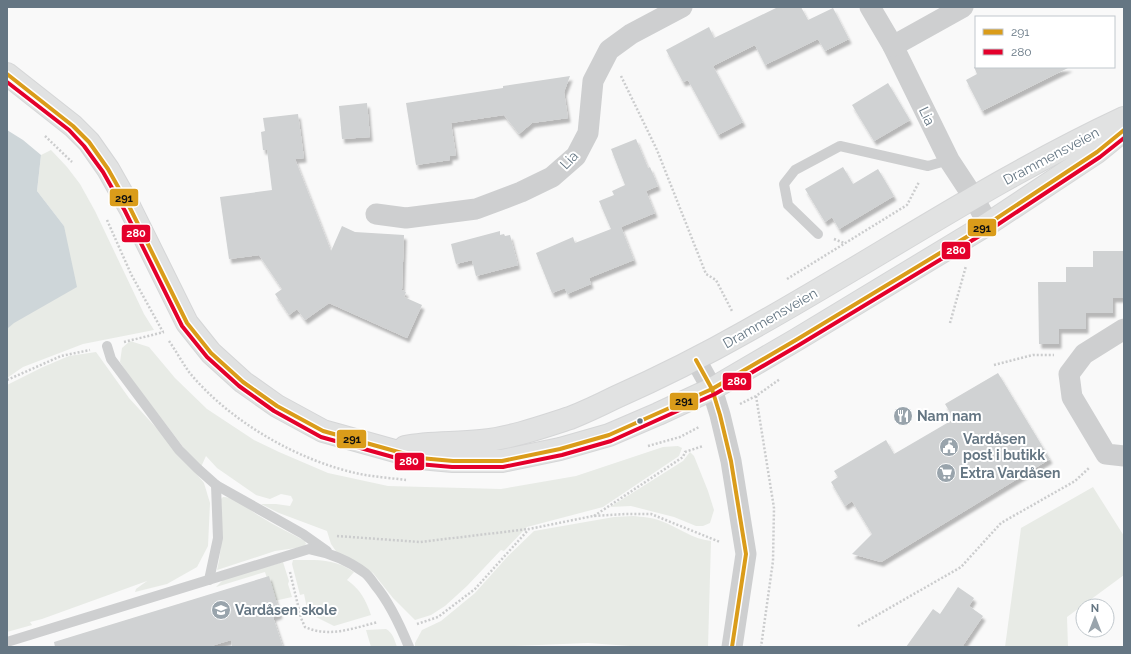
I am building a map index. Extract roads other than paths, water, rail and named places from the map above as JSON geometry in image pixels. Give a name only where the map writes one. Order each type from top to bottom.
[{"type":"main road","name":"Drammensveien","points":[[7,74],[73,126],[89,142],[108,169],[130,208],[187,323],[210,353],[243,382],[276,406],[323,431],[420,458],[453,461],[502,461],[560,449],[610,435],[712,389],[988,224],[1098,152],[1124,130]]},
{"type":"main road","name":"Drammensveien","points":[[391,449],[420,444],[483,441],[520,433],[572,417],[696,360],[780,313],[974,198],[1085,136],[1124,118]]},
{"type":"street","name":"Lia","points":[[376,214],[406,218],[476,209],[521,192],[552,177],[576,156],[588,133],[592,81],[609,50],[631,34],[682,7]]},
{"type":"street","name":"Lia","points":[[870,7],[893,46],[949,160],[974,198],[988,224]]},
{"type":"street","points":[[893,46],[963,7]]},
{"type":"street","points":[[1115,455],[1072,397],[1069,374],[1084,354],[1124,329]]},
{"type":"street","points":[[696,360],[712,389],[726,438],[746,554],[732,647]]},
{"type":"lane","points":[[818,234],[788,205],[784,184],[795,170],[840,146],[928,166],[949,160]]},
{"type":"lane","points":[[107,346],[111,359],[179,450],[216,485],[303,534],[330,554]]},
{"type":"lane","points":[[209,580],[218,538],[216,485]]},
{"type":"lane","points":[[7,642],[309,549],[330,554],[349,562],[366,574],[381,592],[402,629],[409,647]]},
{"type":"place","name":"Nam nam","points":[[903,416]]},
{"type":"place","name":"Vardåsen post i butikk","points":[[949,447]]},
{"type":"place","name":"Extra Vardåsen","points":[[946,473]]},
{"type":"place","name":"Vardåsen skole","points":[[221,610]]}]
